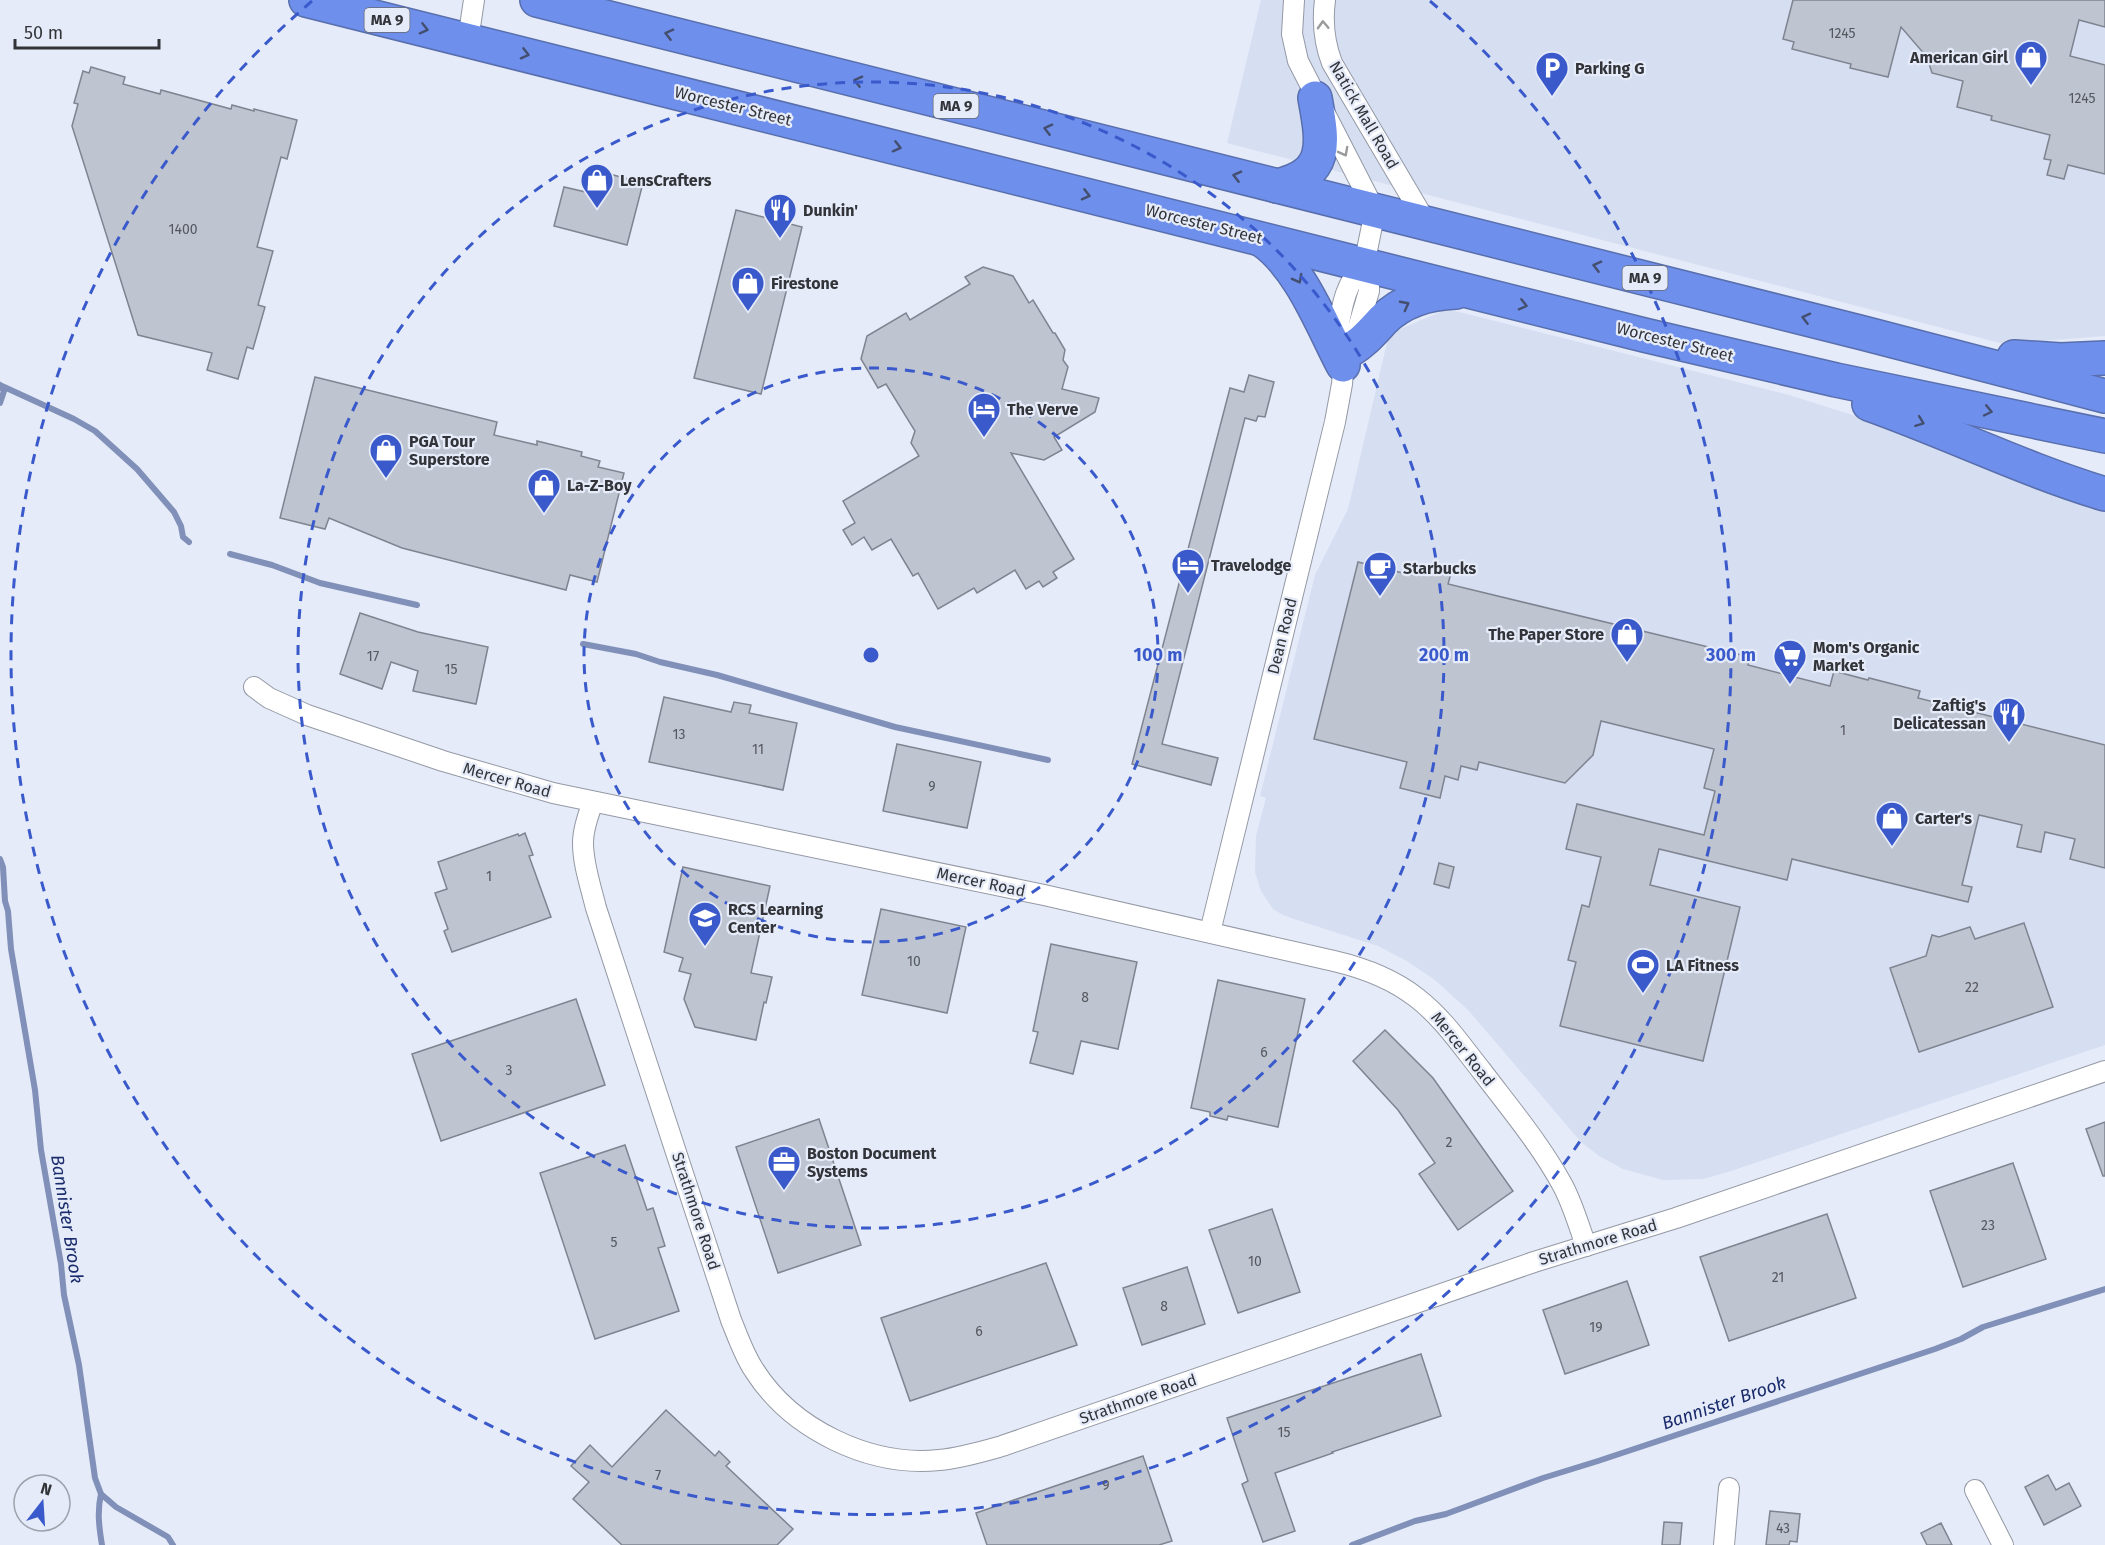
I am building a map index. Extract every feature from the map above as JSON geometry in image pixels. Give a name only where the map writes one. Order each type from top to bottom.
[{"type":"highway","name":"Worcester Street","points":[[306,0],[1746,359],[2105,436]]},
{"type":"highway","name":"MA 9","points":[[537,0],[1863,333],[2105,396]]},
{"type":"highway","points":[[1277,186],[1304,176],[1313,168],[1318,159],[1321,142],[1315,98]]},
{"type":"highway","points":[[1258,238],[1274,249],[1293,270],[1344,352],[1356,348],[1390,314],[1408,303],[1436,293],[1473,292]]},
{"type":"highway","points":[[1863,333],[1981,354],[2061,360],[2105,358]]},
{"type":"highway","points":[[1746,359],[1915,420],[2105,494]]},
{"type":"highway","points":[[1973,444],[2105,481]]},
{"type":"street","points":[[468,40],[474,0]]},
{"type":"street","points":[[581,0],[633,25]]},
{"type":"street","name":"Natick Mall Road","points":[[1294,0],[1292,24],[1295,51],[1302,71],[1375,211]]},
{"type":"street","name":"Natick Mall Road","points":[[1325,0],[1323,34],[1332,63],[1427,224]]},
{"type":"street","name":"Dean Road","points":[[1210,932],[1335,423],[1342,384],[1344,352],[1356,335],[1369,291],[1369,280],[1364,265],[1375,211]]},
{"type":"street","name":"Mercer Road","points":[[254,687],[269,698],[307,715],[406,749],[485,774],[593,802],[1044,895],[1364,969],[1392,981],[1425,1004],[1461,1044],[1552,1168],[1567,1194],[1586,1246]]},
{"type":"street","name":"Strathmore Road","points":[[593,802],[586,823],[583,843],[596,908],[731,1320],[754,1371],[770,1391],[809,1424],[832,1439],[886,1457],[913,1461],[940,1460],[972,1454],[1586,1246],[1676,1218],[2105,1071]]},
{"type":"street","points":[[1724,1545],[1729,1488]]},
{"type":"street","points":[[1975,1490],[2002,1545]]},
{"type":"shaded area","points":[[1261,0],[2105,0],[2105,336],[2004,344],[1227,143]]},
{"type":"shaded area","points":[[1447,309],[1789,395],[1903,431],[2105,512],[2105,1045],[1728,1172],[1703,1179],[1663,1180],[1623,1169],[1599,1156],[1581,1142],[1469,1011],[1435,980],[1407,961],[1378,946],[1294,919],[1273,909],[1261,891],[1255,872],[1256,836],[1266,798],[1260,796],[1315,575],[1348,509],[1389,334]]},
{"type":"building","points":[[1793,0],[2105,0],[2105,27],[2079,20],[2070,56],[2105,65],[2105,174],[2068,165],[2064,179],[2047,175],[2051,160],[2044,159],[2050,135],[1991,120],[1992,116],[1957,107],[1963,81],[1932,73],[1927,57],[1901,27],[1888,77],[1850,68],[1851,64],[1792,49],[1794,42],[1783,39]]},
{"type":"building","points":[[91,67],[125,77],[123,84],[160,94],[161,90],[231,109],[232,105],[297,120],[287,159],[281,157],[257,247],[273,251],[258,305],[265,307],[253,349],[247,347],[238,379],[207,370],[212,353],[138,335],[72,126],[78,104],[74,103],[83,71],[89,73]]},
{"type":"building","name":"LensCrafters","points":[[595,170],[643,183],[627,245],[554,226],[564,187],[590,193]]},
{"type":"building","points":[[736,210],[802,227],[761,394],[694,378]]},
{"type":"building","name":"The Verve","points":[[983,267],[1013,276],[1029,303],[1033,300],[1055,333],[1065,350],[1063,360],[1068,367],[1062,389],[1099,398],[1095,412],[1054,437],[1062,450],[1044,460],[1011,453],[1074,559],[1053,572],[1057,578],[1043,587],[1039,581],[1026,589],[1015,570],[977,593],[974,588],[938,609],[918,573],[913,576],[891,539],[872,550],[864,537],[852,545],[843,530],[855,523],[843,501],[919,456],[911,443],[915,431],[886,384],[878,388],[861,359],[867,336],[906,313],[910,320],[970,284],[965,277]]},
{"type":"building","name":"Travelodge","points":[[1249,375],[1274,382],[1265,417],[1258,416],[1256,421],[1245,418],[1162,744],[1218,758],[1211,785],[1132,764],[1230,388],[1244,392]]},
{"type":"building","points":[[315,377],[497,422],[494,435],[537,445],[537,441],[582,452],[581,456],[600,461],[598,467],[624,473],[597,582],[570,575],[566,590],[402,548],[329,518],[325,529],[280,518]]},
{"type":"building","points":[[1358,562],[1411,575],[1414,564],[1451,573],[1448,584],[1750,657],[1748,665],[1830,686],[1834,671],[1868,680],[1869,678],[1920,691],[1918,698],[2105,745],[2105,868],[2070,859],[2075,839],[2045,832],[2041,852],[2017,847],[2022,825],[1979,815],[1962,885],[1972,887],[1968,902],[1792,859],[1787,880],[1659,849],[1650,885],[1740,907],[1703,1061],[1560,1026],[1576,962],[1568,960],[1582,905],[1589,907],[1601,857],[1566,849],[1577,804],[1704,835],[1715,791],[1704,788],[1714,749],[1601,721],[1593,755],[1565,783],[1479,762],[1477,770],[1461,766],[1458,780],[1445,776],[1440,798],[1400,788],[1407,762],[1314,739]]},
{"type":"building","points":[[360,613],[418,632],[488,647],[476,704],[413,691],[418,671],[391,662],[382,689],[340,674]]},
{"type":"building","points":[[664,697],[731,712],[734,702],[751,705],[749,713],[797,723],[783,790],[649,762]]},
{"type":"building","points":[[897,744],[981,762],[967,828],[883,811]]},
{"type":"building","points":[[525,833],[533,855],[529,856],[551,917],[452,952],[444,931],[448,929],[435,893],[447,889],[438,862]]},
{"type":"building","points":[[1439,863],[1454,867],[1449,888],[1434,884]]},
{"type":"building","points":[[683,867],[770,886],[751,973],[772,977],[756,1040],[695,1027],[684,999],[691,974],[679,971],[683,958],[664,952]]},
{"type":"building","points":[[881,909],[966,927],[947,1013],[862,995]]},
{"type":"building","points":[[2024,923],[2053,1007],[1919,1052],[1890,968],[1926,956],[1932,935],[1939,937],[1970,927],[1975,939]]},
{"type":"building","points":[[1051,944],[1137,962],[1118,1049],[1081,1041],[1073,1074],[1030,1063],[1038,1032],[1033,1031]]},
{"type":"building","points":[[1218,980],[1305,999],[1278,1127],[1228,1116],[1227,1120],[1210,1116],[1210,1112],[1191,1108]]},
{"type":"building","points":[[576,999],[605,1085],[441,1141],[412,1054]]},
{"type":"building","points":[[1385,1030],[1433,1078],[1513,1191],[1458,1230],[1419,1174],[1435,1163],[1398,1110],[1353,1061]]},
{"type":"building","points":[[819,1119],[861,1245],[778,1273],[736,1147]]},
{"type":"building","points":[[2105,1122],[2105,1176],[2103,1176],[2086,1129]]},
{"type":"building","points":[[625,1145],[647,1210],[653,1208],[665,1246],[658,1248],[679,1311],[595,1339],[540,1173]]},
{"type":"building","points":[[2013,1163],[2046,1259],[1963,1287],[1930,1191]]},
{"type":"building","points":[[1272,1209],[1300,1292],[1238,1313],[1209,1230]]},
{"type":"building","points":[[1827,1214],[1856,1298],[1729,1341],[1700,1257]]},
{"type":"building","points":[[1046,1263],[1077,1345],[910,1401],[881,1318]]},
{"type":"building","points":[[1187,1267],[1205,1324],[1142,1345],[1123,1288]]},
{"type":"building","points":[[1627,1281],[1649,1345],[1565,1374],[1543,1310]]},
{"type":"building","points":[[1421,1354],[1441,1416],[1275,1473],[1295,1531],[1263,1542],[1242,1484],[1248,1481],[1227,1418]]},
{"type":"building","points":[[666,1410],[715,1456],[719,1451],[730,1462],[726,1466],[793,1529],[777,1545],[622,1545],[573,1499],[589,1482],[571,1466],[590,1445],[612,1467]]},
{"type":"building","points":[[1143,1456],[1172,1541],[1159,1545],[987,1545],[976,1513]]},
{"type":"building","points":[[2048,1475],[2056,1490],[2069,1483],[2081,1506],[2044,1525],[2025,1487]]},
{"type":"building","points":[[1770,1511],[1800,1514],[1797,1542],[1790,1541],[1789,1545],[1766,1545]]},
{"type":"building","points":[[1664,1522],[1682,1523],[1680,1545],[1662,1545]]},
{"type":"building","points":[[1941,1523],[1952,1545],[1927,1545],[1921,1533]]},
{"type":"waterway","name":"Bannister Brook","points":[[0,385],[4,391],[0,403]]},
{"type":"waterway","points":[[2,386],[95,431],[137,469],[174,512],[181,526],[183,537],[189,542]]},
{"type":"waterway","points":[[230,554],[272,565],[320,583],[417,605]]},
{"type":"waterway","points":[[583,644],[636,654],[717,675],[895,727],[1048,760]]},
{"type":"waterway","name":"Bannister Brook","points":[[0,859],[3,867],[11,949],[35,1090],[41,1150],[61,1264],[64,1295],[79,1365],[95,1478],[101,1494],[116,1507],[168,1537],[173,1545]]},
{"type":"waterway","name":"Bannister Brook","points":[[1352,1545],[1415,1521],[1446,1514],[1543,1478],[1935,1349],[1983,1327],[2105,1289]]},
{"type":"waterway","points":[[101,1494],[99,1519],[102,1545]]},
{"type":"place","name":"American Girl","points":[[2031,86]]},
{"type":"place","name":"Parking G","points":[[1552,97]]},
{"type":"place","name":"LensCrafters","points":[[597,209]]},
{"type":"place","name":"Dunkin'","points":[[780,239]]},
{"type":"place","name":"Firestone","points":[[748,312]]},
{"type":"place","name":"The Verve","points":[[984,438]]},
{"type":"place","name":"PGA Tour Superstore","points":[[386,479]]},
{"type":"place","name":"La-Z-Boy","points":[[544,514]]},
{"type":"place","name":"Travelodge","points":[[1188,594]]},
{"type":"place","name":"Starbucks","points":[[1380,597]]},
{"type":"place","name":"The Paper Store","points":[[1627,663]]},
{"type":"place","name":"Mom's Organic Market","points":[[1790,685]]},
{"type":"place","name":"Zaftig's Delicatessan","points":[[2009,743]]},
{"type":"place","name":"Carter's","points":[[1892,847]]},
{"type":"place","name":"RCS Learning Center","points":[[705,947]]},
{"type":"place","name":"LA Fitness","points":[[1643,994]]},
{"type":"place","name":"Boston Document Systems","points":[[784,1191]]}]
